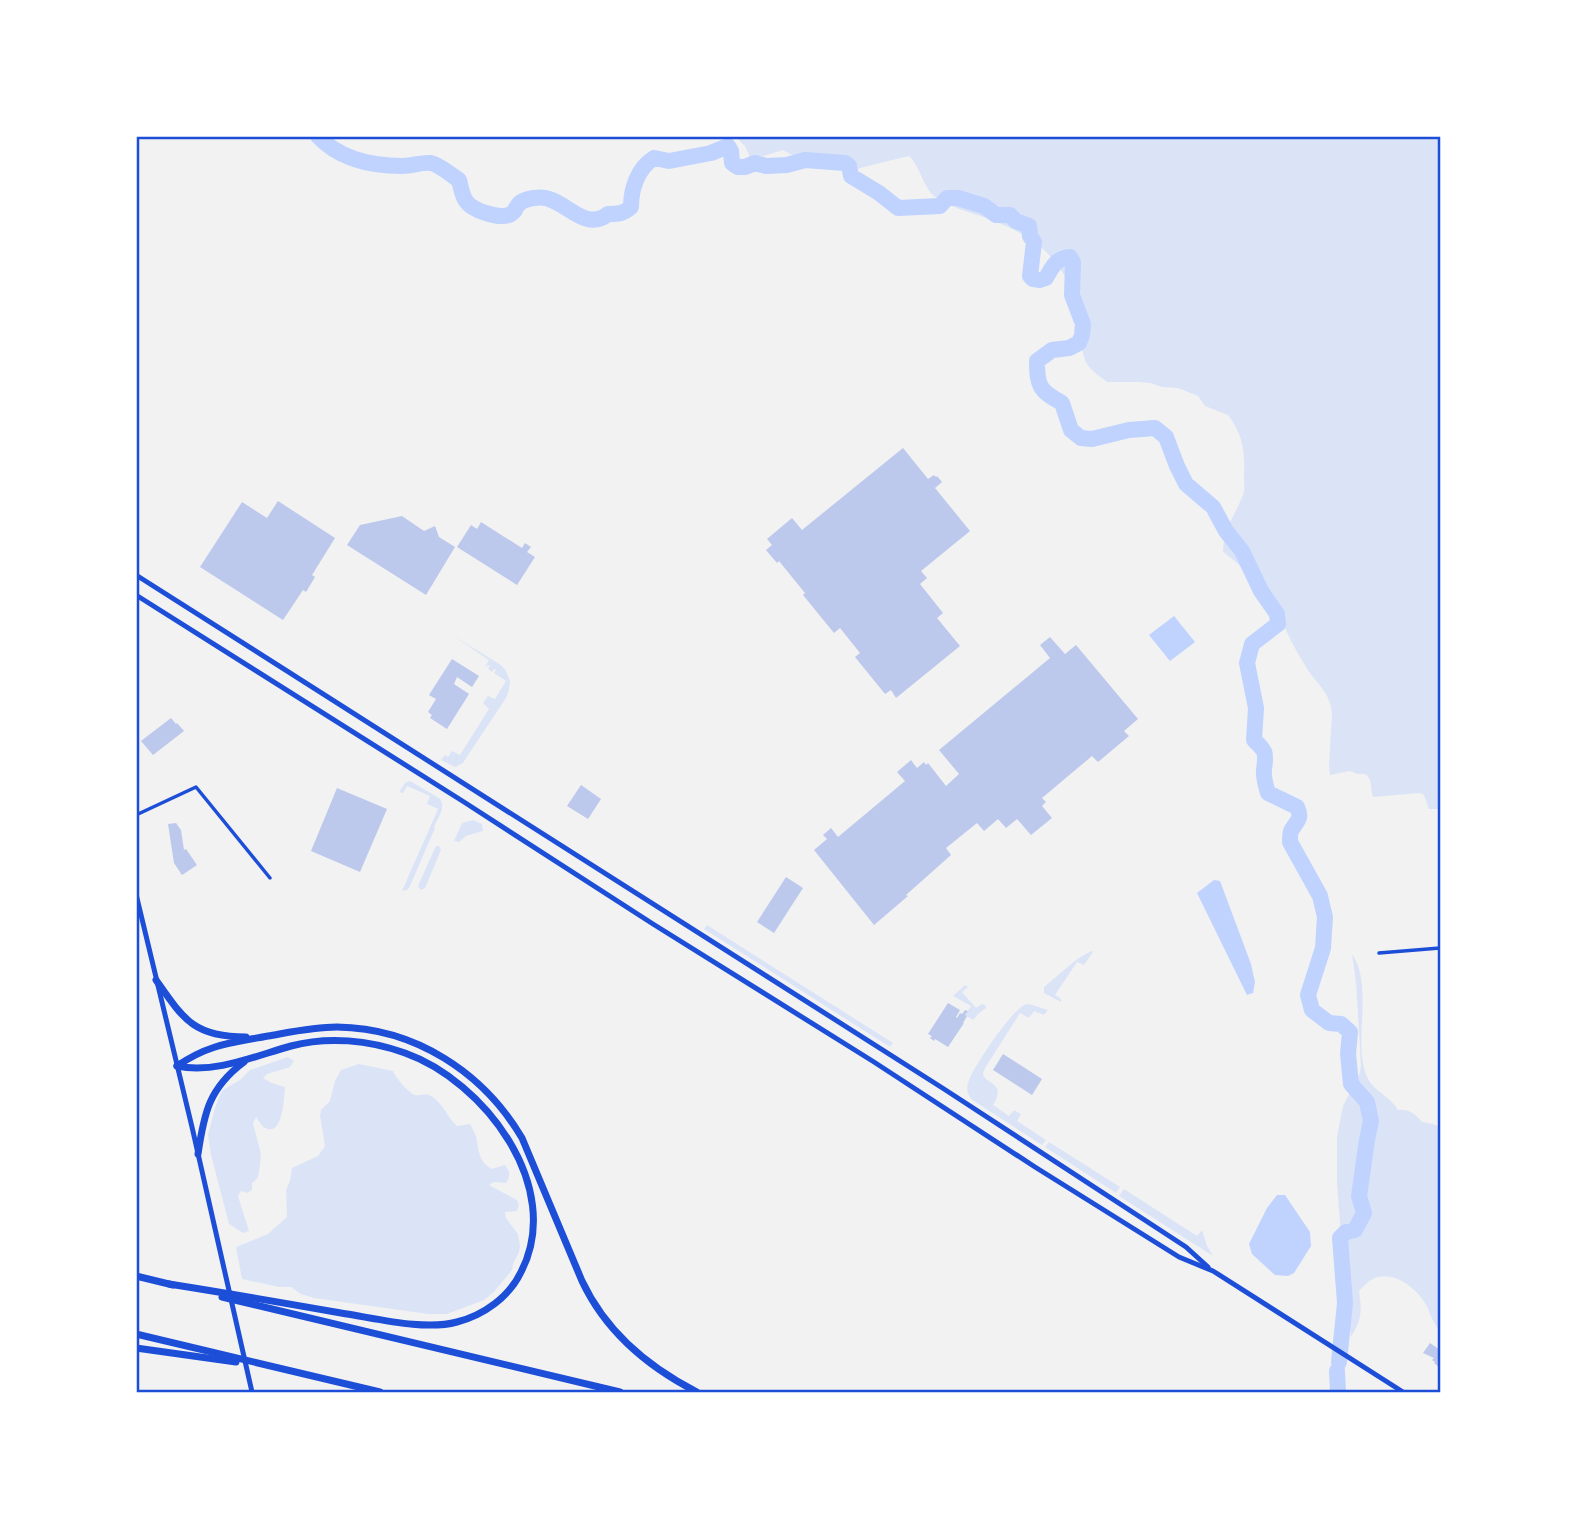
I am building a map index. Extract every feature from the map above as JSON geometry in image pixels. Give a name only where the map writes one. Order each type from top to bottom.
[{"type":"highway","points":[[156,980],[181,1014],[202,1031],[234,1037],[278,1035]]},
{"type":"highway","points":[[177,1066],[209,1048],[336,1027],[384,1033],[433,1051],[454,1063],[497,1102],[522,1138],[582,1281],[602,1316],[619,1337],[640,1355],[673,1379],[697,1392]]},
{"type":"highway","points":[[169,1284],[424,1325],[445,1324],[476,1315],[494,1304],[514,1283],[528,1257],[532,1237],[532,1207],[525,1176],[499,1126],[465,1088],[426,1062],[382,1046],[325,1041],[303,1043],[207,1067],[177,1066]]},
{"type":"highway","points":[[198,1154],[210,1099],[227,1076],[247,1059]]},
{"type":"highway","points":[[136,1276],[620,1392]]},
{"type":"highway","points":[[136,1334],[380,1392]]},
{"type":"highway","points":[[136,1348],[272,1367]]},
{"type":"main road","points":[[136,576],[944,1089],[1186,1247],[1213,1271],[1403,1392]]},
{"type":"main road","points":[[136,594],[653,925],[874,1062],[1044,1173],[1179,1257],[1213,1271]]},
{"type":"main road","points":[[136,894],[252,1391]]},
{"type":"street","points":[[136,815],[196,787],[270,878]]},
{"type":"street","points":[[1379,953],[1440,948]]},
{"type":"shaded area","points":[[736,137],[1440,137],[1440,811],[1429,809],[1424,795],[1420,793],[1373,797],[1370,781],[1365,774],[1350,771],[1330,775],[1332,713],[1329,699],[1292,643],[1273,595],[1223,552],[1227,529],[1244,489],[1242,445],[1228,415],[1205,406],[1198,396],[1178,388],[1150,383],[1107,382],[1096,374],[1085,358],[1080,308],[1075,294],[1050,256],[1036,243],[1011,229],[955,208],[934,196],[909,156],[856,169],[844,169],[810,156],[794,156],[783,150],[750,157],[745,146]]},
{"type":"shaded area","points":[[452,635],[501,665],[510,681],[506,698],[463,763],[455,767],[441,760],[445,755],[448,757],[452,751],[460,755],[489,709],[483,703],[488,696],[495,699],[506,681],[494,673],[496,670],[492,672],[488,669],[490,666],[485,667],[489,660]]},
{"type":"shaded area","points":[[410,781],[439,798],[442,808],[410,886],[402,891],[438,809],[427,804],[430,796],[407,786],[401,793],[405,783]]},
{"type":"shaded area","points":[[473,820],[482,824],[483,831],[466,836],[459,842],[454,841],[462,823]]},
{"type":"shaded area","points":[[436,846],[441,850],[425,888],[421,890],[418,886]]},
{"type":"shaded area","points":[[707,925],[893,1043],[890,1047],[704,929]]},
{"type":"shaded area","points":[[1091,951],[1093,952],[1084,965],[1077,962],[1055,995],[1061,1002],[1044,993],[1044,987]]},
{"type":"shaded area","points":[[1352,954],[1362,983],[1363,1065],[1368,1079],[1398,1110],[1409,1111],[1422,1122],[1440,1127],[1439,1329],[1416,1292],[1403,1282],[1387,1276],[1369,1281],[1359,1291],[1360,1315],[1351,1337],[1347,1296],[1338,1266],[1340,1223],[1337,1136],[1343,1106],[1361,1066]]},
{"type":"shaded area","points":[[965,985],[968,987],[962,992],[976,1008],[982,1004],[986,1008],[973,1020],[965,1015],[971,1006],[953,996]]},
{"type":"shaded area","points":[[1029,1004],[1048,1010],[1044,1015],[1034,1011],[1029,1018],[1020,1013],[983,1074],[997,1088],[997,1098],[993,1105],[1009,1116],[1014,1110],[1021,1114],[1017,1121],[1046,1140],[1042,1145],[971,1099],[967,1090],[976,1067],[998,1033],[1013,1014],[1023,1005]]},
{"type":"shaded area","points":[[288,1057],[294,1061],[290,1067],[267,1074],[263,1078],[285,1087],[283,1106],[280,1120],[273,1129],[264,1127],[256,1117],[253,1123],[261,1154],[259,1173],[252,1183],[252,1190],[247,1193],[241,1191],[238,1196],[249,1231],[243,1233],[229,1224],[208,1135],[223,1090],[250,1070]]},
{"type":"shaded area","points":[[359,1064],[393,1071],[413,1094],[431,1096],[457,1126],[470,1124],[487,1166],[492,1169],[505,1165],[508,1170],[506,1183],[494,1182],[489,1185],[517,1200],[517,1211],[505,1212],[506,1218],[518,1234],[519,1252],[512,1270],[484,1300],[447,1314],[428,1314],[314,1298],[291,1287],[242,1279],[236,1247],[268,1234],[287,1217],[286,1190],[292,1168],[318,1156],[325,1146],[321,1110],[330,1101],[341,1070]]},
{"type":"shaded area","points":[[1049,1142],[1120,1187],[1116,1193],[1045,1147]]},
{"type":"shaded area","points":[[1124,1189],[1197,1236],[1202,1230],[1213,1256],[1119,1196]]},
{"type":"water","points":[[1174,616],[1195,642],[1170,661],[1149,635]]},
{"type":"water","points":[[1214,880],[1220,881],[1251,964],[1255,982],[1253,993],[1247,995],[1197,893]]},
{"type":"water","points":[[1277,1195],[1285,1195],[1310,1232],[1311,1246],[1294,1273],[1288,1276],[1275,1275],[1252,1254],[1249,1244],[1267,1208]]},
{"type":"building","points":[[903,448],[928,479],[934,475],[942,482],[935,488],[970,531],[921,571],[927,578],[920,584],[943,613],[937,618],[960,646],[896,698],[891,690],[885,694],[855,657],[860,653],[840,628],[834,633],[779,561],[777,563],[766,550],[772,545],[767,539],[792,518],[802,530]]},
{"type":"building","points":[[278,501],[335,538],[312,575],[315,577],[306,592],[303,590],[283,620],[200,567],[242,502],[267,518]]},
{"type":"building","points":[[402,516],[424,531],[435,526],[439,537],[455,547],[426,595],[347,545],[360,525]]},
{"type":"building","points":[[481,522],[522,548],[525,543],[531,547],[527,552],[535,557],[517,585],[457,547],[471,525],[477,529]]},
{"type":"building","points":[[1050,637],[1065,654],[1076,645],[1138,719],[1124,731],[1129,736],[1098,762],[1092,756],[1042,798],[1046,802],[1042,806],[1052,818],[1031,835],[1017,819],[1006,828],[998,819],[984,831],[977,823],[946,848],[951,855],[874,925],[814,850],[827,839],[823,835],[831,828],[838,837],[905,781],[897,772],[911,760],[917,768],[924,762],[926,765],[928,763],[946,786],[959,774],[939,750],[1050,658],[1040,645]]},
{"type":"building","points":[[452,659],[479,676],[472,687],[457,677],[454,684],[469,694],[447,729],[430,718],[432,715],[428,712],[436,699],[429,695]]},
{"type":"building","points":[[171,718],[184,731],[153,755],[141,741]]},
{"type":"building","points":[[581,785],[601,799],[588,819],[567,806]]},
{"type":"building","points":[[337,788],[387,809],[360,872],[311,851]]},
{"type":"building","points":[[176,823],[181,830],[184,850],[186,849],[197,865],[182,875],[174,863],[168,824]]},
{"type":"building","points":[[786,877],[803,888],[774,933],[757,922]]},
{"type":"building","points":[[948,1003],[960,1010],[957,1018],[960,1013],[968,1011],[964,1023],[948,1047],[935,1039],[934,1041],[928,1034]]},
{"type":"building","points":[[1003,1054],[1042,1079],[1032,1095],[993,1070]]},
{"type":"building","points":[[1430,1343],[1440,1350],[1440,1368],[1432,1360],[1434,1358],[1423,1353]]},
{"type":"waterway","points":[[318,136],[336,151],[368,163],[403,166],[434,164],[459,180],[463,197],[469,205],[501,216],[511,214],[524,201],[537,198],[549,199],[593,220],[620,213],[631,207],[636,179],[654,158],[669,161],[711,153],[728,146],[732,163],[738,167],[755,163],[766,166],[787,165],[805,160],[845,163],[849,166],[851,176],[898,208],[940,206],[947,198],[958,198],[984,206],[996,215],[1010,215],[1016,221],[1029,226],[1034,242],[1030,276],[1033,279],[1046,278],[1058,261],[1070,257],[1073,262],[1072,295],[1083,324],[1082,335],[1079,343],[1069,348],[1052,350],[1037,361],[1041,387],[1062,403],[1071,430],[1081,438],[1092,439],[1129,430],[1155,428],[1166,437],[1186,484],[1213,507],[1226,531],[1242,551],[1261,591],[1277,614],[1278,624],[1252,644],[1247,663],[1256,708],[1254,740],[1265,753],[1264,776],[1268,793],[1297,807],[1299,811],[1290,842],[1320,896],[1325,917],[1323,948],[1308,995],[1312,1010],[1329,1023],[1341,1024],[1350,1032],[1348,1054],[1351,1084],[1367,1102],[1371,1121],[1359,1196],[1364,1213],[1355,1230],[1346,1232],[1340,1238],[1345,1303],[1339,1362]]},
{"type":"waterway","points":[[1337,1371],[1338,1392]]}]
